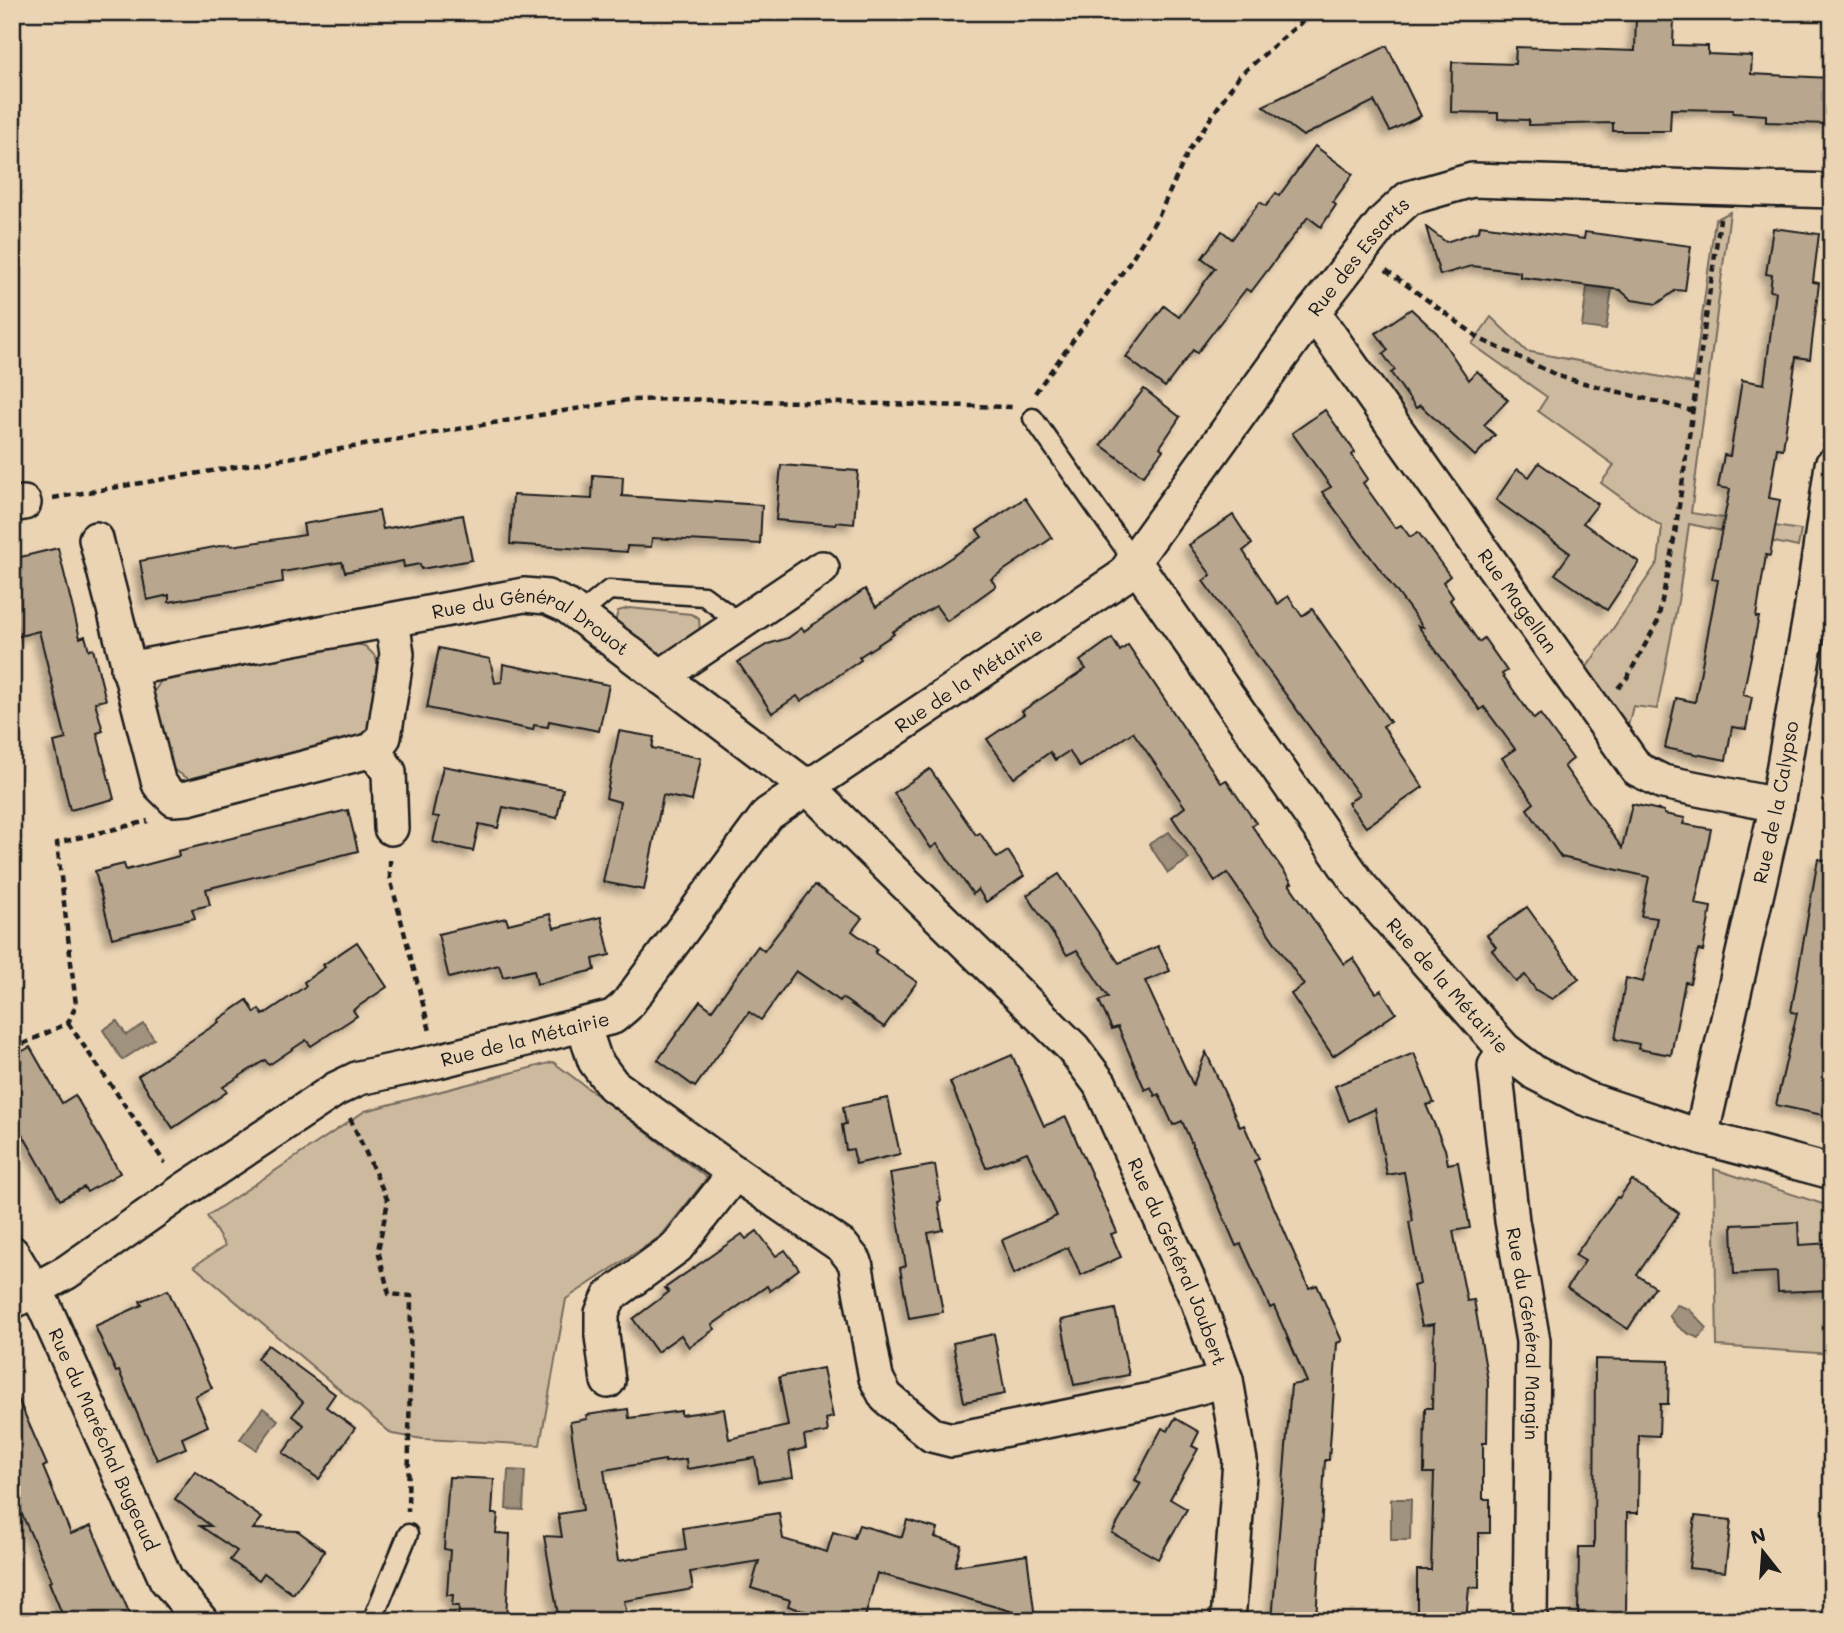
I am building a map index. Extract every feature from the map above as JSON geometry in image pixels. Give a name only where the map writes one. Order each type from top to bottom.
[{"type":"street","name":"Rue des Essarts","points":[[1133,560],[1313,312],[1384,221],[1409,198],[1472,180],[1832,191]]},
{"type":"street","name":"Rue Magellan","points":[[1313,312],[1637,769],[1652,778],[1777,805]]},
{"type":"street","name":"Rue de la Calypso","points":[[1701,1137],[1821,615],[1832,466]]},
{"type":"street","points":[[96,539],[159,784],[174,799],[188,798],[373,750],[384,737],[397,654],[391,620]]},
{"type":"street","name":"Rue de la Métairie","points":[[24,1296],[67,1272],[336,1089],[359,1078],[613,1017],[626,1006],[768,814],[1122,577],[1133,560],[1360,886],[1504,1049],[1535,1073],[1584,1097],[1701,1137],[1832,1172]]},
{"type":"street","points":[[660,677],[822,568]]},
{"type":"street","name":"Rue du Général Drouot","points":[[128,669],[524,595],[547,597],[567,606],[807,787]]},
{"type":"street","points":[[373,750],[388,772],[391,828]]},
{"type":"street","name":"Rue du Général Joubert","points":[[583,1025],[595,1061],[613,1085],[842,1246],[855,1262],[876,1378],[886,1397],[932,1435],[952,1440],[1151,1400],[1226,1380],[1198,1302],[1100,1084],[1073,1048],[807,787]]},
{"type":"street","name":"Rue du Général Mangin","points":[[1504,1049],[1494,1066],[1512,1221],[1533,1340],[1530,1621]]},
{"type":"street","points":[[608,1381],[602,1313],[610,1296],[677,1247],[735,1173]]},
{"type":"street","name":"Rue du Maréchal Bugeaud","points":[[12,1253],[24,1296],[166,1579],[201,1621]]},
{"type":"street","points":[[1226,1380],[1240,1461],[1228,1621]]},
{"type":"lane","points":[[1029,413],[1133,560]]},
{"type":"lane","points":[[579,615],[609,590],[704,596],[740,623]]},
{"type":"lane","points":[[372,1621],[408,1534]]},
{"type":"path","points":[[18,504],[628,400],[674,399],[1029,413],[1159,215],[1188,152],[1238,78],[1313,12]]},
{"type":"path","points":[[1596,712],[1627,678],[1658,621],[1675,534],[1724,188]]},
{"type":"path","points":[[1361,251],[1482,340],[1561,377],[1693,411]]},
{"type":"path","points":[[12,1049],[68,1023],[76,1005],[57,843],[160,818],[174,799]]},
{"type":"path","points":[[391,828],[390,878],[438,1061]]},
{"type":"path","points":[[68,1023],[184,1190]]},
{"type":"path","points":[[336,1089],[388,1201],[378,1250],[389,1294],[411,1296],[408,1534]]},
{"type":"shaded area","points":[[1730,212],[1691,513],[1801,530],[1798,547],[1689,524],[1678,601],[1657,709],[1633,706],[1627,730],[1585,670],[1658,562],[1662,527],[1601,483],[1614,465],[1538,411],[1547,397],[1472,344],[1491,317],[1526,351],[1693,383],[1715,220]]},
{"type":"shaded area","points":[[1588,279],[1613,282],[1606,330],[1582,327]]},
{"type":"shaded area","points":[[629,608],[691,614],[699,618],[700,634],[667,656],[658,656],[615,622],[618,611]]},
{"type":"shaded area","points":[[341,641],[365,646],[375,656],[382,673],[371,726],[362,735],[345,743],[209,778],[189,779],[171,768],[153,693],[170,673]]},
{"type":"shaded area","points":[[1169,832],[1189,859],[1168,873],[1149,844]]},
{"type":"shaded area","points":[[117,1021],[126,1035],[144,1024],[154,1039],[122,1060],[103,1030]]},
{"type":"shaded area","points":[[553,1062],[707,1178],[661,1236],[566,1299],[540,1445],[423,1439],[392,1434],[194,1266],[225,1246],[207,1216],[365,1111]]},
{"type":"shaded area","points":[[1714,1169],[1832,1207],[1832,1354],[1717,1346]]},
{"type":"shaded area","points":[[1677,1305],[1689,1309],[1707,1328],[1699,1338],[1682,1329],[1669,1315]]},
{"type":"shaded area","points":[[263,1408],[278,1420],[256,1450],[240,1439]]},
{"type":"shaded area","points":[[508,1470],[525,1471],[523,1510],[506,1509]]},
{"type":"shaded area","points":[[1391,1499],[1411,1499],[1410,1540],[1391,1540]]},
{"type":"building","points":[[1636,15],[1674,17],[1673,45],[1708,46],[1708,54],[1752,56],[1751,74],[1830,78],[1828,124],[1766,122],[1766,115],[1733,113],[1733,110],[1671,109],[1670,131],[1613,131],[1613,123],[1529,125],[1529,120],[1498,119],[1498,113],[1451,112],[1452,62],[1515,64],[1516,47],[1635,51]]},
{"type":"building","points":[[1387,46],[1421,116],[1390,131],[1374,101],[1303,136],[1263,106]]},
{"type":"building","points":[[1315,146],[1353,174],[1333,202],[1336,205],[1321,227],[1308,217],[1251,292],[1246,289],[1197,353],[1193,350],[1165,387],[1126,357],[1164,306],[1179,317],[1215,268],[1202,258],[1222,231],[1232,239],[1260,202],[1266,206],[1276,193],[1279,196]]},
{"type":"building","points":[[1480,225],[1584,239],[1585,232],[1691,246],[1685,291],[1676,290],[1657,304],[1632,300],[1620,290],[1520,277],[1520,272],[1472,266],[1440,275],[1426,227],[1446,242],[1479,231]]},
{"type":"building","points":[[1773,228],[1819,234],[1813,282],[1819,283],[1810,359],[1796,357],[1783,449],[1777,448],[1769,498],[1780,500],[1770,556],[1766,555],[1756,617],[1759,617],[1743,695],[1752,697],[1746,729],[1732,727],[1726,760],[1665,748],[1676,698],[1695,702],[1718,580],[1712,579],[1730,489],[1718,487],[1724,455],[1730,456],[1742,380],[1764,384],[1776,292],[1770,291],[1772,275],[1766,274]]},
{"type":"building","points":[[1411,309],[1437,333],[1469,380],[1477,371],[1508,400],[1484,425],[1495,435],[1475,456],[1420,405],[1416,408],[1391,373],[1395,370],[1383,354],[1388,350],[1376,333]]},
{"type":"building","points":[[1144,389],[1180,417],[1160,447],[1163,450],[1143,476],[1101,445]]},
{"type":"building","points":[[1325,410],[1355,452],[1352,455],[1368,479],[1363,483],[1395,528],[1401,525],[1410,537],[1418,532],[1450,576],[1443,582],[1453,597],[1450,600],[1479,642],[1484,638],[1507,671],[1502,674],[1534,719],[1540,714],[1573,759],[1564,766],[1622,848],[1632,804],[1685,818],[1683,824],[1711,829],[1695,904],[1711,907],[1703,951],[1698,950],[1690,983],[1685,982],[1671,1055],[1638,1049],[1639,1044],[1615,1039],[1626,978],[1643,982],[1657,918],[1641,916],[1649,877],[1561,857],[1527,809],[1534,803],[1502,758],[1515,749],[1484,707],[1480,710],[1418,626],[1423,627],[1322,492],[1331,487],[1292,433]]},
{"type":"building","points":[[1539,463],[1598,504],[1583,523],[1639,562],[1607,610],[1555,574],[1570,553],[1496,500],[1517,469],[1529,477]]},
{"type":"building","points":[[781,465],[858,471],[854,524],[776,520]]},
{"type":"building","points":[[593,475],[623,477],[622,496],[762,505],[760,544],[652,538],[651,547],[627,546],[627,552],[510,544],[513,495],[592,499]]},
{"type":"building","points":[[1025,498],[1052,538],[991,579],[996,586],[947,621],[936,606],[892,632],[894,634],[859,657],[861,660],[801,701],[797,696],[772,713],[738,662],[768,644],[788,638],[802,628],[804,631],[865,589],[876,607],[982,537],[977,530]]},
{"type":"building","points":[[379,511],[383,529],[463,515],[472,560],[421,569],[420,564],[404,567],[403,561],[345,572],[342,562],[282,572],[283,582],[169,602],[169,595],[147,600],[140,561],[230,544],[231,546],[305,535],[303,524]]},
{"type":"building","points":[[1233,515],[1252,544],[1243,551],[1278,604],[1288,596],[1302,616],[1312,609],[1390,722],[1383,726],[1423,787],[1366,827],[1348,803],[1359,795],[1203,581],[1211,575],[1189,545]]},
{"type":"building","points":[[58,548],[80,638],[85,636],[89,650],[93,649],[106,700],[95,702],[103,731],[97,733],[114,799],[70,810],[54,742],[66,739],[39,631],[12,638],[12,603],[18,601],[12,578],[12,559]]},
{"type":"building","points":[[1112,638],[1120,651],[1128,645],[1221,783],[1226,780],[1256,823],[1252,826],[1292,883],[1289,884],[1344,964],[1353,958],[1376,993],[1381,990],[1396,1013],[1333,1056],[1291,994],[1304,985],[1227,873],[1215,881],[1172,817],[1185,807],[1133,732],[1080,767],[1069,751],[1055,760],[1050,752],[1014,778],[987,739],[1024,714],[1022,711],[1086,669],[1080,661]]},
{"type":"building","points":[[439,648],[490,659],[495,683],[502,682],[503,664],[609,685],[599,731],[549,721],[548,727],[534,725],[533,730],[427,708]]},
{"type":"building","points":[[619,731],[654,737],[652,748],[701,758],[692,801],[663,795],[644,890],[603,882],[620,802],[606,798]]},
{"type":"building","points":[[443,766],[563,789],[557,818],[503,807],[498,828],[479,824],[473,851],[433,842],[439,817],[432,816]]},
{"type":"building","points":[[930,769],[976,835],[980,833],[997,858],[1008,851],[1024,876],[986,902],[978,889],[973,894],[937,844],[931,848],[894,793]]},
{"type":"building","points":[[348,810],[358,851],[206,889],[210,905],[192,909],[195,918],[112,938],[95,871],[124,864],[126,870],[179,856],[178,851]]},
{"type":"building","points":[[1818,859],[1832,861],[1832,1117],[1776,1105],[1797,1013],[1791,1012]]},
{"type":"building","points":[[1059,874],[1119,963],[1158,946],[1170,971],[1145,981],[1193,1085],[1206,1052],[1240,1127],[1244,1125],[1259,1159],[1254,1161],[1309,1288],[1317,1285],[1342,1341],[1337,1343],[1329,1460],[1325,1460],[1316,1621],[1272,1621],[1291,1385],[1307,1382],[1274,1306],[1270,1308],[1241,1244],[1236,1246],[1182,1121],[1173,1125],[1159,1094],[1155,1096],[1151,1087],[1145,1090],[1118,1027],[1112,1029],[1099,1001],[1108,997],[1077,950],[1067,955],[1027,895]]},
{"type":"building","points":[[815,885],[862,918],[852,931],[877,949],[875,953],[917,982],[884,1027],[796,971],[761,1020],[749,1012],[695,1087],[658,1060],[700,1001],[712,1010],[758,946],[764,951]]},
{"type":"building","points":[[1527,907],[1579,979],[1552,999],[1536,990],[1525,975],[1516,982],[1492,950],[1496,947],[1487,935]]},
{"type":"building","points":[[550,914],[554,928],[601,917],[610,955],[593,959],[595,970],[537,984],[534,970],[503,977],[499,965],[449,978],[438,934],[506,918],[508,924]]},
{"type":"building","points":[[357,942],[387,987],[353,1010],[357,1016],[311,1046],[306,1040],[269,1065],[265,1060],[223,1087],[227,1092],[173,1128],[138,1076],[247,1000],[255,1013],[259,1009],[263,1015],[306,986],[304,982],[325,967],[323,965]]},
{"type":"building","points":[[30,1047],[62,1103],[75,1095],[120,1173],[87,1192],[84,1187],[60,1200],[23,1135],[12,1142],[12,1057]]},
{"type":"building","points":[[1414,1053],[1434,1103],[1426,1105],[1445,1149],[1448,1164],[1458,1162],[1470,1228],[1453,1231],[1467,1301],[1474,1300],[1488,1381],[1487,1443],[1483,1443],[1483,1499],[1490,1499],[1490,1533],[1479,1533],[1479,1588],[1469,1587],[1466,1621],[1417,1621],[1417,1570],[1431,1570],[1434,1473],[1424,1473],[1425,1408],[1432,1408],[1434,1324],[1422,1326],[1413,1286],[1420,1284],[1409,1222],[1413,1221],[1404,1172],[1387,1175],[1375,1109],[1349,1121],[1335,1086]]},
{"type":"building","points":[[1012,1055],[1044,1126],[1066,1117],[1117,1232],[1111,1234],[1121,1257],[1081,1275],[1068,1247],[1014,1274],[1002,1240],[1057,1216],[1027,1152],[986,1168],[950,1082]]},
{"type":"building","points":[[888,1098],[900,1154],[856,1164],[853,1149],[846,1150],[842,1125],[846,1124],[843,1107]]},
{"type":"building","points":[[935,1165],[943,1230],[928,1233],[943,1312],[909,1318],[900,1268],[906,1266],[890,1173]]},
{"type":"building","points":[[1632,1180],[1679,1213],[1637,1275],[1655,1287],[1628,1329],[1567,1288],[1585,1261],[1575,1255]]},
{"type":"building","points":[[1798,1222],[1799,1245],[1832,1243],[1832,1290],[1778,1292],[1777,1272],[1734,1274],[1732,1225]]},
{"type":"building","points":[[757,1231],[776,1256],[785,1250],[799,1269],[770,1291],[767,1286],[712,1325],[715,1329],[689,1347],[681,1335],[657,1352],[633,1319],[669,1292],[665,1288],[742,1234],[746,1239]]},
{"type":"building","points":[[168,1290],[212,1388],[195,1396],[208,1426],[182,1438],[186,1448],[157,1460],[119,1371],[116,1372],[95,1326],[142,1305],[140,1301]]},
{"type":"building","points":[[1115,1309],[1129,1375],[1074,1385],[1061,1320]]},
{"type":"building","points":[[994,1334],[1005,1394],[964,1402],[953,1343]]},
{"type":"building","points":[[268,1345],[335,1394],[326,1407],[355,1428],[319,1479],[283,1453],[304,1425],[292,1416],[303,1402],[257,1358]]},
{"type":"building","points":[[1595,1359],[1669,1361],[1668,1404],[1660,1404],[1659,1436],[1639,1435],[1638,1513],[1627,1513],[1626,1616],[1578,1616],[1579,1547],[1594,1547]]},
{"type":"building","points":[[823,1368],[833,1417],[826,1419],[828,1432],[804,1436],[806,1448],[789,1452],[793,1477],[759,1482],[755,1458],[687,1469],[686,1459],[604,1470],[618,1561],[686,1550],[683,1528],[779,1513],[783,1539],[827,1552],[833,1532],[854,1538],[859,1525],[902,1537],[907,1520],[938,1529],[935,1537],[961,1545],[955,1566],[1027,1555],[1035,1618],[877,1573],[864,1621],[837,1621],[788,1606],[790,1600],[751,1588],[759,1561],[690,1572],[693,1589],[624,1601],[627,1614],[589,1620],[588,1615],[559,1620],[544,1536],[562,1537],[558,1514],[583,1510],[570,1422],[587,1419],[586,1415],[628,1409],[629,1418],[724,1409],[729,1439],[788,1426],[779,1377]]},
{"type":"building","points":[[12,1385],[47,1465],[43,1467],[71,1534],[91,1526],[133,1621],[65,1621],[49,1582],[52,1581],[19,1508],[12,1511]]},
{"type":"building","points":[[1175,1418],[1199,1432],[1192,1446],[1198,1449],[1170,1499],[1187,1509],[1158,1559],[1112,1533],[1141,1483],[1135,1480],[1162,1428],[1168,1431]]},
{"type":"building","points":[[195,1471],[262,1518],[253,1529],[298,1531],[325,1551],[293,1594],[264,1573],[259,1580],[230,1560],[237,1551],[200,1526],[211,1526],[175,1499]]},
{"type":"building","points":[[449,1477],[494,1479],[492,1514],[498,1514],[496,1533],[510,1534],[506,1621],[458,1621],[459,1606],[452,1606],[453,1595],[447,1595],[450,1550],[444,1549]]},
{"type":"building","points":[[1695,1516],[1731,1520],[1725,1572],[1689,1568]]}]
